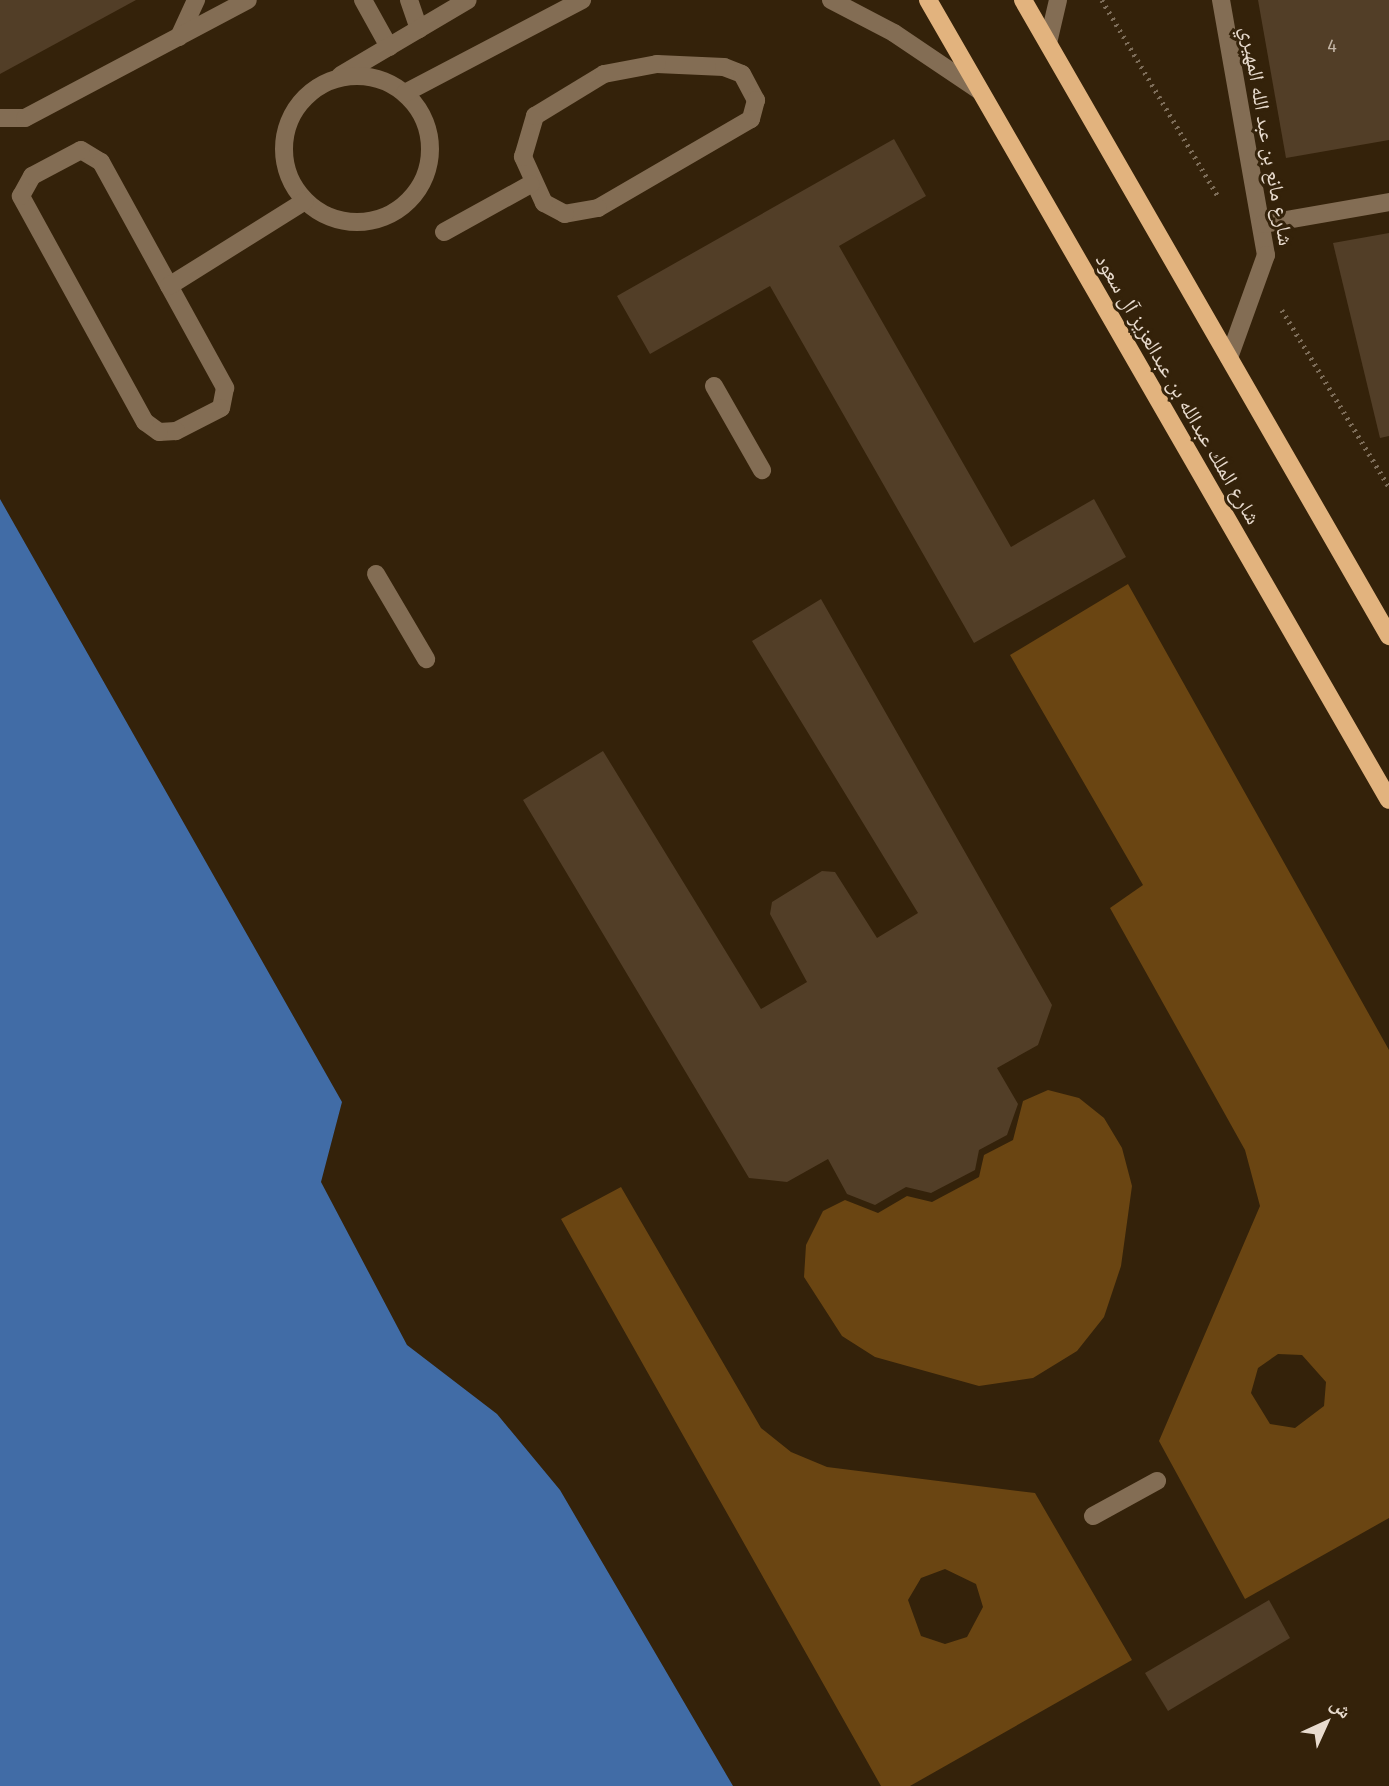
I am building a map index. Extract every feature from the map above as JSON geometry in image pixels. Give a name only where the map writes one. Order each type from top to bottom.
[{"type":"main road","name":"شارع الملك عبدالله بن عبدالعزيز آل سعود","points":[[928,0],[1389,800]]},
{"type":"main road","points":[[1023,0],[1389,636]]},
{"type":"street","points":[[179,37],[195,0]]},
{"type":"street","points":[[0,118],[25,118],[248,0]]},
{"type":"street","points":[[363,0],[389,47]]},
{"type":"street","points":[[409,0],[419,29]]},
{"type":"street","points":[[339,77],[365,75],[405,93],[426,121],[431,156],[411,198],[384,218],[361,222],[322,214],[305,201],[283,155],[286,129],[297,105],[339,77],[468,0]]},
{"type":"street","points":[[831,0],[894,33],[980,91]]},
{"type":"street","points":[[1048,43],[1058,0]]},
{"type":"street","name":"شارع مانع بن عبد الله المهيري","points":[[1221,0],[1264,224],[1264,271],[1229,358]]},
{"type":"street","points":[[405,93],[575,2]]},
{"type":"street","points":[[657,64],[724,67],[742,74],[754,90],[754,110],[745,126],[598,208],[577,214],[554,210],[531,184],[523,142],[535,116],[604,74],[657,64]]},
{"type":"street","points":[[74,153],[97,156],[169,286],[227,395],[222,408],[168,433],[145,422],[24,203],[26,181],[74,153]]},
{"type":"street","points":[[444,232],[531,184]]},
{"type":"street","points":[[169,286],[305,201]]},
{"type":"street","points":[[1264,224],[1389,202]]},
{"type":"street","points":[[714,386],[762,470]]},
{"type":"street","points":[[376,574],[426,659]]},
{"type":"street","points":[[1093,1516],[1157,1481]]},
{"type":"path","points":[[1102,0],[1219,198]]},
{"type":"path","points":[[1282,310],[1389,487]]},
{"type":"shaded area","points":[[1128,584],[1389,1050],[1389,1518],[1245,1599],[1159,1441],[1260,1206],[1245,1150],[1110,908],[1143,885],[1010,655]],"holes":[[[1278,1354],[1302,1355],[1326,1382],[1324,1406],[1295,1428],[1270,1424],[1251,1393],[1258,1368]]]},
{"type":"shaded area","points":[[1048,1090],[1079,1098],[1104,1118],[1122,1148],[1132,1186],[1121,1266],[1104,1317],[1077,1351],[1033,1378],[979,1386],[875,1357],[842,1336],[804,1277],[806,1245],[823,1211],[845,1200],[878,1213],[907,1196],[932,1202],[979,1177],[984,1155],[1013,1140],[1023,1101]]},
{"type":"shaded area","points":[[621,1187],[761,1428],[791,1452],[827,1467],[1035,1493],[1132,1660],[910,1786],[881,1786],[561,1219]],"holes":[[[945,1569],[976,1584],[983,1607],[967,1637],[945,1644],[921,1636],[908,1600],[921,1578]]]},
{"type":"water","points":[[0,499],[342,1102],[321,1182],[407,1345],[497,1414],[560,1490],[733,1786],[0,1786]]},
{"type":"building","points":[[0,0],[136,0],[0,74]]},
{"type":"building","points":[[1258,0],[1389,0],[1389,140],[1286,158]]},
{"type":"building","points":[[894,139],[926,196],[839,246],[1011,547],[1094,499],[1126,557],[974,643],[770,286],[650,354],[617,296]]},
{"type":"building","points":[[1389,233],[1389,436],[1380,438],[1333,243]]},
{"type":"building","points":[[821,599],[1052,1005],[1038,1045],[997,1068],[1018,1104],[1007,1135],[979,1150],[975,1170],[931,1193],[906,1187],[875,1205],[847,1194],[828,1159],[787,1182],[749,1178],[523,800],[603,751],[761,1009],[807,982],[770,914],[772,902],[822,871],[835,872],[877,938],[918,913],[752,641]]},
{"type":"building","points":[[1269,1600],[1290,1638],[1168,1711],[1145,1673]]}]
